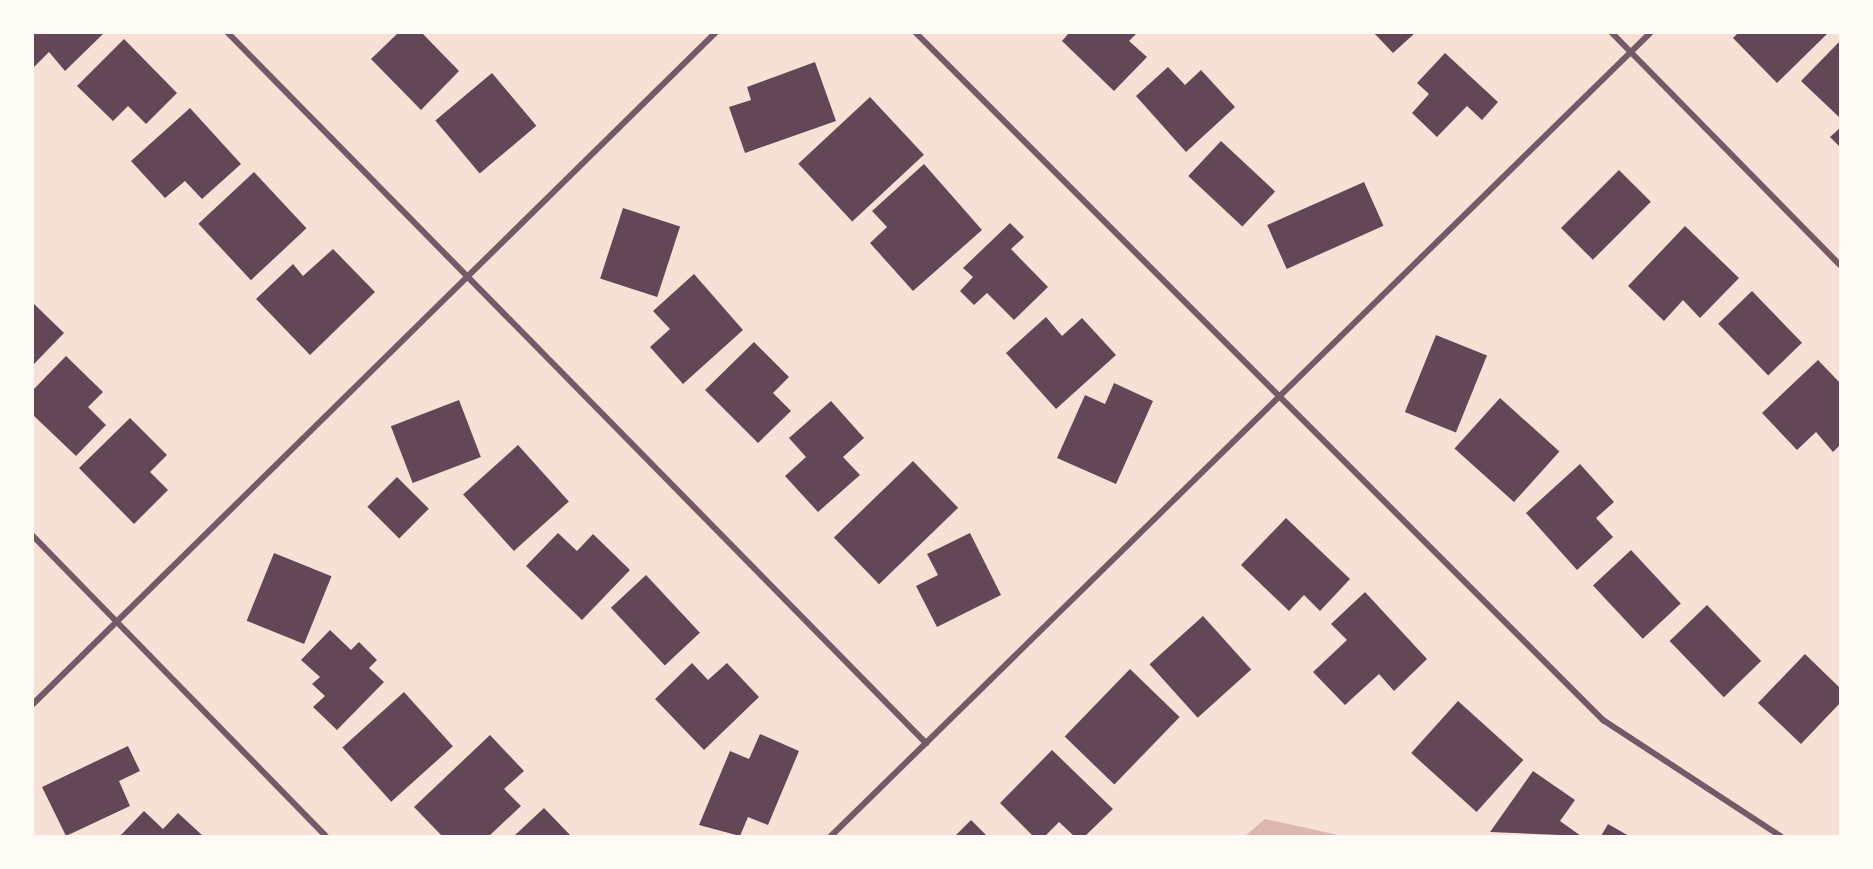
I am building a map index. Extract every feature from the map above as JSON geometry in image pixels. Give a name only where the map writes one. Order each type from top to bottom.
[{"type":"street","points":[[228,33],[926,743]]},
{"type":"street","points":[[33,704],[465,275],[715,33]]},
{"type":"street","points":[[916,33],[1277,399],[1602,720],[1780,836]]},
{"type":"street","points":[[1612,33],[1840,266]]},
{"type":"street","points":[[831,836],[1650,33]]},
{"type":"street","points":[[33,536],[326,836]]},
{"type":"shaded area","points":[[1265,819],[1343,836],[1245,836]]},
{"type":"building","points":[[33,33],[104,33],[65,71],[49,52],[33,68]]},
{"type":"building","points":[[398,33],[422,33],[459,71],[421,110],[371,59]]},
{"type":"building","points":[[1069,33],[1137,33],[1129,41],[1147,57],[1114,91],[1062,41]]},
{"type":"building","points":[[1374,33],[1415,33],[1393,53]]},
{"type":"building","points":[[1738,33],[1828,33],[1777,83],[1733,38]]},
{"type":"building","points":[[124,39],[177,93],[146,124],[128,106],[113,121],[77,86]]},
{"type":"building","points":[[1840,41],[1840,115],[1839,117],[1801,81]]},
{"type":"building","points":[[1445,53],[1498,102],[1482,120],[1467,106],[1437,137],[1412,113],[1429,94],[1417,83]]},
{"type":"building","points":[[815,62],[836,121],[745,153],[729,107],[751,100],[747,87]]},
{"type":"building","points":[[1168,67],[1185,85],[1201,70],[1235,107],[1186,152],[1136,96]]},
{"type":"building","points":[[492,73],[536,126],[480,173],[435,121]]},
{"type":"building","points":[[870,97],[924,155],[852,222],[798,164]]},
{"type":"building","points":[[190,108],[241,164],[202,199],[185,181],[165,198],[131,161]]},
{"type":"building","points":[[1840,128],[1840,147],[1830,137]]},
{"type":"building","points":[[1221,141],[1275,191],[1242,227],[1188,176]]},
{"type":"building","points":[[924,164],[982,230],[913,291],[870,243],[887,227],[872,211]]},
{"type":"building","points":[[1619,170],[1651,202],[1593,260],[1561,228]]},
{"type":"building","points":[[254,172],[307,228],[251,280],[198,224]]},
{"type":"building","points":[[1364,182],[1384,226],[1287,269],[1267,225]]},
{"type":"building","points":[[623,208],[680,227],[657,297],[600,278]]},
{"type":"building","points":[[1010,223],[1024,237],[1011,249],[1048,287],[1014,320],[987,293],[974,305],[960,291],[973,277],[963,268]]},
{"type":"building","points":[[1685,226],[1739,278],[1700,318],[1683,300],[1664,321],[1628,286]]},
{"type":"building","points":[[333,249],[375,292],[310,355],[256,299],[293,264],[303,276]]},
{"type":"building","points":[[694,274],[743,330],[683,384],[650,347],[670,329],[653,311]]},
{"type":"building","points":[[1752,291],[1802,343],[1768,375],[1718,324]]},
{"type":"building","points":[[33,303],[64,333],[33,365]]},
{"type":"building","points":[[1046,317],[1062,336],[1082,318],[1116,355],[1056,409],[1006,353]]},
{"type":"building","points":[[1436,335],[1487,356],[1456,433],[1405,412]]},
{"type":"building","points":[[754,342],[789,377],[773,393],[791,411],[758,443],[705,390]]},
{"type":"building","points":[[66,356],[103,392],[88,407],[106,425],[76,456],[33,415],[33,390]]},
{"type":"building","points":[[1818,360],[1840,383],[1840,445],[1833,452],[1816,432],[1797,450],[1762,413]]},
{"type":"building","points":[[1114,383],[1153,401],[1116,484],[1057,458],[1085,395],[1105,404]]},
{"type":"building","points":[[1500,398],[1559,452],[1514,502],[1454,449]]},
{"type":"building","points":[[459,400],[481,457],[413,483],[391,426]]},
{"type":"building","points":[[831,401],[864,438],[843,457],[860,475],[818,512],[785,476],[806,457],[789,438]]},
{"type":"building","points":[[130,418],[167,455],[150,472],[168,490],[134,524],[79,468]]},
{"type":"building","points":[[518,445],[569,501],[514,551],[463,495]]},
{"type":"building","points":[[913,461],[958,508],[879,584],[834,537]]},
{"type":"building","points":[[1580,464],[1614,502],[1596,518],[1613,537],[1577,570],[1526,513]]},
{"type":"building","points":[[397,477],[429,509],[399,539],[367,507]]},
{"type":"building","points":[[1286,518],[1350,579],[1320,611],[1304,595],[1289,611],[1241,565]]},
{"type":"building","points":[[558,533],[577,551],[593,534],[630,570],[582,620],[526,566]]},
{"type":"building","points":[[970,533],[1001,595],[937,627],[916,586],[938,575],[927,554]]},
{"type":"building","points":[[1631,550],[1681,603],[1643,639],[1593,585]]},
{"type":"building","points":[[274,553],[331,576],[304,644],[247,621]]},
{"type":"building","points":[[646,575],[700,633],[665,666],[611,608]]},
{"type":"building","points":[[1365,592],[1427,659],[1394,691],[1379,674],[1345,705],[1313,672],[1347,640],[1331,624]]},
{"type":"building","points":[[1707,605],[1761,661],[1724,697],[1670,641]]},
{"type":"building","points":[[1203,616],[1251,670],[1198,718],[1149,664]]},
{"type":"building","points":[[330,630],[351,650],[359,642],[377,660],[369,668],[384,682],[337,730],[313,707],[325,696],[312,684],[320,677],[301,660]]},
{"type":"building","points":[[1805,654],[1840,688],[1840,703],[1801,744],[1758,703]]},
{"type":"building","points":[[692,663],[708,680],[727,663],[759,697],[704,750],[655,699]]},
{"type":"building","points":[[1130,669],[1180,717],[1114,785],[1065,737]]},
{"type":"building","points":[[404,692],[453,746],[391,802],[342,748]]},
{"type":"building","points":[[1458,701],[1523,760],[1477,812],[1411,753]]},
{"type":"building","points":[[760,734],[799,751],[768,825],[748,817],[740,836],[699,825],[730,751],[749,759]]},
{"type":"building","points":[[490,735],[524,771],[504,789],[521,806],[489,836],[442,836],[414,807]]},
{"type":"building","points":[[128,746],[140,771],[119,781],[130,806],[66,836],[42,787]]},
{"type":"building","points":[[1052,750],[1113,809],[1085,836],[1074,836],[1059,822],[1045,836],[1033,836],[1000,803]]},
{"type":"building","points":[[1533,771],[1575,800],[1560,821],[1581,836],[1490,832]]},
{"type":"building","points":[[544,808],[571,836],[514,836]]},
{"type":"building","points":[[144,811],[163,829],[178,813],[203,836],[120,836]]},
{"type":"building","points":[[971,820],[987,836],[955,836]]},
{"type":"building","points":[[1608,824],[1629,836],[1601,836]]}]
